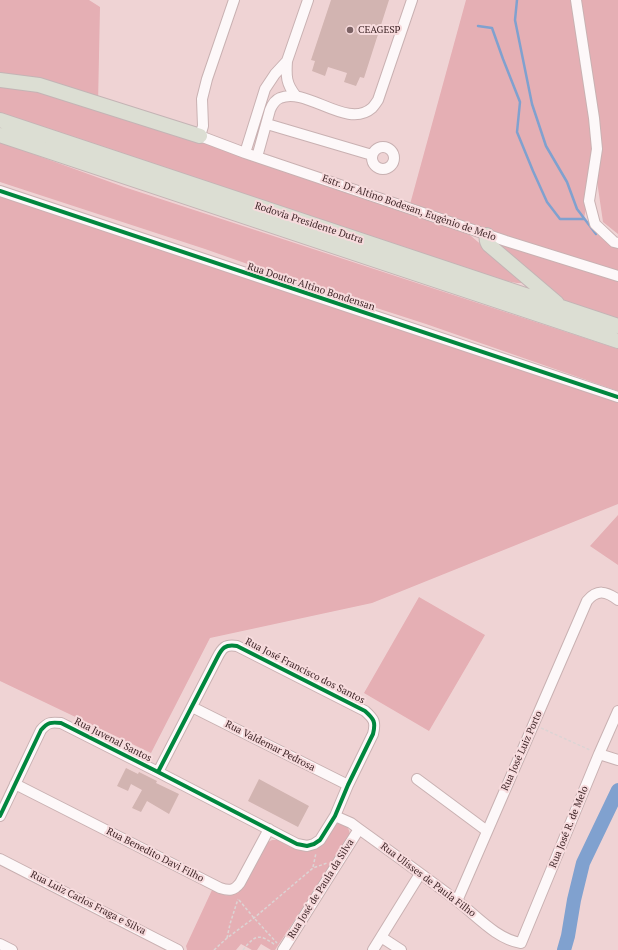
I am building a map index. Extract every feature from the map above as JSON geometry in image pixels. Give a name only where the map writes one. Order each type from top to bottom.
[{"type":"highway","points":[[0,80],[39,85],[200,136]]},
{"type":"highway","name":"Rodovia Presidente Dutra","points":[[0,120],[618,326]]},
{"type":"highway","name":"Rodovia Presidente Dutra","points":[[0,135],[618,341]]},
{"type":"highway","points":[[487,234],[486,239],[489,245],[562,307]]},
{"type":"street","points":[[200,136],[203,126],[202,99],[207,78],[234,0]]},
{"type":"street","points":[[296,96],[291,91],[286,78],[286,61],[308,0]]},
{"type":"street","points":[[257,157],[270,110],[278,98],[285,96],[296,96],[347,114],[357,114],[372,108],[378,100],[412,0]]},
{"type":"street","points":[[576,0],[594,118],[597,149],[590,201],[595,224],[614,242],[618,243]]},
{"type":"street","points":[[245,153],[265,89],[286,61]]},
{"type":"street","points":[[266,124],[372,155]]},
{"type":"street","name":"Estr. Dr Altino Bodesan, Eugênio de Melo","points":[[200,136],[245,153],[618,276]]},
{"type":"street","name":"Rua Doutor Altino Bondensan","points":[[0,191],[618,397]]},
{"type":"street","name":"Rua José Luiz Porto","points":[[457,901],[587,601],[591,596],[604,592],[618,600]]},
{"type":"street","name":"Rua José Francisco dos Santos","points":[[158,772],[220,653],[225,647],[230,645],[237,646],[365,711],[372,717],[375,725],[373,734],[348,785]]},
{"type":"street","name":"Rua Valdemar Pedrosa","points":[[192,707],[348,785]]},
{"type":"street","name":"Rua José R. de Melo","points":[[522,947],[599,754],[618,711]]},
{"type":"street","name":"Rua Juvenal Santos","points":[[0,816],[41,730],[46,724],[53,722],[61,723],[284,837],[302,845],[307,846],[314,844]]},
{"type":"street","points":[[599,754],[618,760]]},
{"type":"street","points":[[417,779],[487,831]]},
{"type":"street","name":"Rua Benedito Davi Filho","points":[[15,784],[220,888],[232,890]]},
{"type":"street","points":[[314,844],[320,840],[335,816],[348,785]]},
{"type":"street","name":"Rua Ulisses de Paula Filho","points":[[335,816],[351,823],[457,901],[500,935],[522,947]]},
{"type":"street","points":[[232,890],[240,883],[269,829]]},
{"type":"street","name":"Rua José de Paula da Silva","points":[[279,946],[359,829]]},
{"type":"street","name":"Rua Luiz Carlos Fraga e Silva","points":[[0,859],[177,949]]},
{"type":"street","points":[[373,950],[420,874]]},
{"type":"street","points":[[381,937],[401,950]]},
{"type":"street","points":[[0,944],[12,950]]},
{"type":"path","points":[[533,725],[599,754]]},
{"type":"path","points":[[214,950],[313,868],[316,851],[314,844]]},
{"type":"path","points":[[232,890],[279,946]]},
{"type":"path","points":[[228,938],[230,924],[239,900]]},
{"type":"path","points":[[242,950],[256,937],[261,937],[279,946]]},
{"type":"shaded area","points":[[0,0],[89,0],[100,7],[98,104],[409,208],[466,0],[618,0],[618,234],[603,222],[597,181],[592,182],[584,218],[596,234],[618,243],[618,326],[562,307],[486,239],[457,224],[526,283],[517,283],[453,271],[0,120]]},
{"type":"shaded area","points":[[0,142],[124,187],[618,349],[618,391],[205,249],[0,182]]},
{"type":"shaded area","points":[[0,189],[618,401],[618,504],[372,603],[210,638],[151,753],[0,681]]},
{"type":"shaded area","points":[[618,515],[618,565],[590,546]]},
{"type":"shaded area","points":[[419,597],[485,635],[429,731],[364,693]]},
{"type":"shaded area","points":[[342,824],[346,827],[350,836],[275,950],[271,950],[261,944],[257,950],[252,950],[241,944],[236,950],[187,950],[186,946],[212,890],[223,895],[230,895],[240,890],[268,842],[278,840],[296,849],[306,851],[334,825]]},
{"type":"building","name":"CEAGESP","points":[[331,0],[389,0],[364,78],[360,77],[356,86],[344,82],[347,73],[328,67],[325,76],[312,71],[315,61],[311,60]]},
{"type":"building","points":[[126,768],[138,774],[139,772],[157,781],[156,783],[179,794],[169,814],[147,801],[141,812],[132,808],[142,790],[131,784],[128,791],[117,786]]},
{"type":"building","points":[[259,779],[309,806],[298,827],[248,801]]},
{"type":"waterway","points":[[517,0],[515,20],[532,104],[546,146],[567,182],[577,209],[596,234]]},
{"type":"waterway","points":[[478,26],[492,28],[520,102],[517,132],[547,202],[560,219],[584,219]]},
{"type":"waterway","points":[[564,950],[583,863],[618,790]]},
{"type":"cycle path","points":[[0,191],[618,397]]},
{"type":"cycle path","points":[[0,816],[41,730],[50,723],[61,723],[297,844],[307,846],[320,840],[335,816],[348,785],[373,734],[374,724],[370,716],[365,711],[237,646],[227,646],[222,649],[158,772]]},
{"type":"place","name":"CEAGESP","points":[[350,30]]}]
